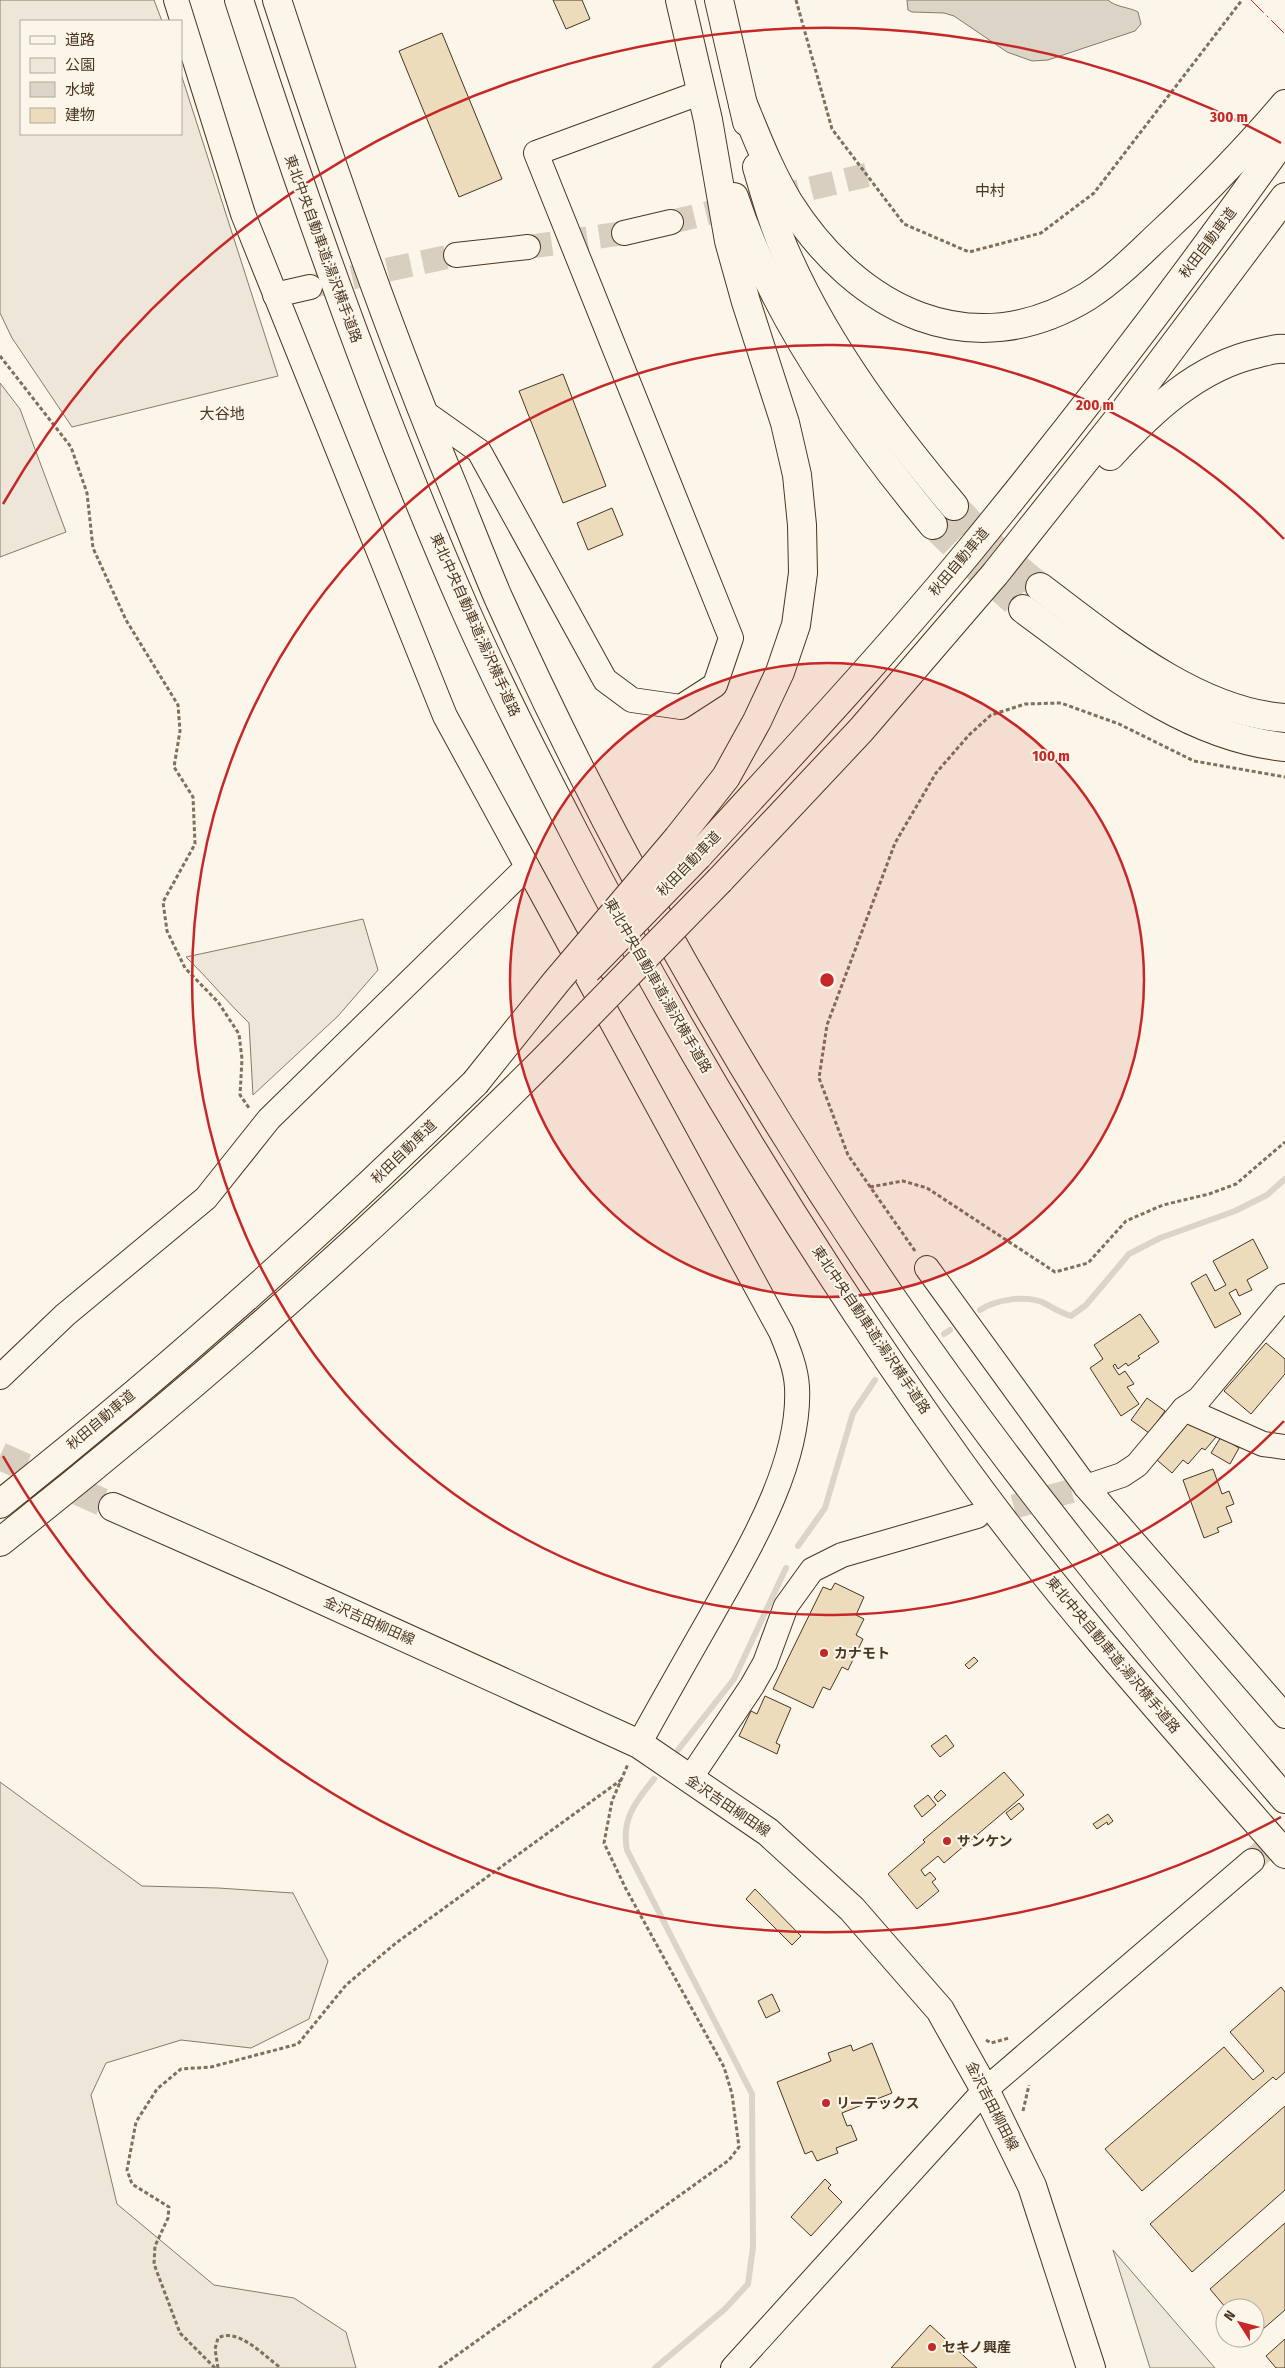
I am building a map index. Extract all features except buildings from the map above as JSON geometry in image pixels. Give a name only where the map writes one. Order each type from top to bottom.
[{"type":"main road","name":"東北中央自動車道;湯沢横手道路","points":[[239,0],[285,142],[346,316],[402,458],[465,609],[541,769],[612,905],[663,996],[782,1197],[961,1464],[1048,1580],[1285,1854]]},
{"type":"main road","points":[[277,0],[314,113],[381,303],[421,410],[498,596],[630,865],[712,1012],[808,1172],[894,1300],[1000,1446],[1080,1551],[1197,1696],[1285,1799]]},
{"type":"main road","points":[[288,0],[381,303]]},
{"type":"main road","points":[[475,1083],[556,982],[678,838],[726,777],[757,721],[780,672],[796,625],[803,574],[802,525],[796,475],[785,423],[746,302],[729,241],[708,120],[680,0]]},
{"type":"main road","points":[[719,0],[755,161],[766,199],[788,260],[817,314],[878,412],[954,506]]},
{"type":"main road","points":[[743,104],[768,165],[790,204],[820,243],[849,273],[878,297],[909,313],[946,324],[982,328],[1014,325],[1051,314],[1089,296],[1132,261],[1188,208],[1255,139],[1285,104]]},
{"type":"main road","points":[[708,120],[740,215],[763,269],[789,317],[852,421],[889,472],[933,525]]},
{"type":"main road","name":"秋田自動車道","points":[[0,1504],[164,1368],[392,1164],[475,1083],[698,856],[829,712],[970,551],[1100,387],[1227,218],[1285,137]]},
{"type":"main road","points":[[0,1542],[185,1389],[333,1261],[496,1108],[720,880],[861,730],[994,574],[1132,401],[1285,197]]},
{"type":"main road","points":[[720,880],[828,778],[900,701],[1134,429],[1172,396],[1206,373],[1242,356],[1285,349]]},
{"type":"main road","points":[[1040,587],[1124,648],[1187,688],[1232,707],[1285,718]]},
{"type":"main road","points":[[1023,609],[1120,679],[1174,712],[1217,732],[1261,745],[1285,747]]},
{"type":"main road","name":"金沢吉田柳田線","points":[[113,1507],[274,1578],[638,1744],[768,1832],[852,1909],[940,2010],[986,2090],[1032,2186],[1091,2368]]},
{"type":"street","points":[[176,0],[243,214],[446,716],[781,1332],[792,1360],[797,1385],[796,1414],[791,1447],[776,1488],[743,1560],[638,1744]]},
{"type":"street","points":[[421,410],[479,451],[605,680],[632,700],[681,707],[715,685],[731,638],[536,153],[702,92]]},
{"type":"street","points":[[624,233],[671,222]]},
{"type":"street","points":[[456,255],[528,247]]},
{"type":"street","points":[[275,296],[310,287]]},
{"type":"street","points":[[0,1377],[65,1315],[206,1198],[262,1127],[527,867]]},
{"type":"street","points":[[927,1268],[1086,1487],[1285,1716]]},
{"type":"street","points":[[1086,1487],[1122,1475],[1137,1465],[1184,1409],[1199,1399],[1285,1296]]},
{"type":"street","points":[[1184,1409],[1263,1444],[1285,1447]]},
{"type":"street","points":[[689,1780],[752,1686],[765,1663],[786,1606],[812,1570],[842,1555],[977,1516]]},
{"type":"street","points":[[734,2368],[986,2090],[1252,1861]]},
{"type":"path","points":[[796,0],[832,129],[904,224],[969,252],[1041,233],[1094,193],[1242,0]]},
{"type":"path","points":[[0,356],[71,447],[87,493],[93,548],[126,620],[178,705],[180,731],[174,767],[194,797],[195,844],[163,902],[167,931],[184,968],[218,1002],[238,1034],[242,1059],[240,1095],[262,1127]]},
{"type":"path","points":[[927,1268],[848,1155],[819,1078],[827,1025],[895,843],[936,773],[969,735],[992,715],[1025,704],[1061,702],[1118,724],[1194,761],[1285,777]]},
{"type":"path","points":[[870,1187],[903,1181],[927,1188],[1055,1272],[1088,1264],[1126,1221],[1163,1205],[1209,1194],[1236,1184],[1285,1142]]},
{"type":"path","points":[[439,2368],[729,2160],[739,2147],[732,2094],[724,2068],[626,1889],[604,1843],[612,1801],[638,1744]]},
{"type":"path","points":[[216,2368],[180,2333],[154,2264],[155,2246],[168,2218],[169,2207],[132,2184],[127,2170],[136,2122],[156,2089],[181,2069],[211,2067],[298,2044],[346,1985],[389,1949],[621,1780]]},
{"type":"path","points":[[216,2368],[215,2349],[218,2338],[225,2335],[237,2336],[281,2368]]},
{"type":"green space","points":[[0,0],[154,0],[162,20],[20,20],[20,135],[182,135],[182,77],[278,376],[72,427],[12,338],[0,313]]},
{"type":"green space","points":[[0,383],[20,409],[66,532],[0,557]]},
{"type":"green space","points":[[363,919],[378,970],[338,1016],[253,1095],[249,1023],[186,957]]},
{"type":"green space","points":[[0,1782],[142,1886],[218,1888],[293,1893],[328,1961],[309,2019],[251,2048],[181,2040],[106,2063],[91,2095],[117,2204],[214,2285],[294,2298],[346,2332],[356,2368],[0,2368]]},
{"type":"shaded area","points":[[1113,2250],[1215,2368],[1150,2368]]},
{"type":"water","points":[[907,0],[1108,0],[1138,12],[1141,24],[1135,31],[1048,60],[1032,61],[1007,52],[954,16],[944,13],[912,12],[908,10]]},
{"type":"waterway","points":[[980,1310],[1001,1301],[1027,1299],[1042,1302],[1071,1316],[1086,1305],[1129,1254],[1160,1238],[1235,1211],[1267,1195],[1285,1179]]},
{"type":"waterway","points":[[944,1334],[950,1330]]},
{"type":"waterway","points":[[798,1546],[825,1508],[853,1413],[875,1380]]},
{"type":"waterway","points":[[678,1750],[734,1679],[786,1568]]},
{"type":"waterway","points":[[654,1779],[631,1812],[626,1829],[627,1850],[752,2094],[753,2247],[748,2284],[725,2309],[655,2368]]},
{"type":"tunnel","points":[[671,222],[867,175]]},
{"type":"tunnel","points":[[528,247],[624,233]]},
{"type":"tunnel","points":[[317,285],[456,255]]},
{"type":"tunnel","points":[[954,506],[995,549],[1040,587]]},
{"type":"tunnel","points":[[933,525],[1023,609]]},
{"type":"tunnel","points":[[0,1456],[113,1507]]},
{"type":"tunnel","points":[[979,1516],[1086,1487]]},
{"type":"tunnel","points":[[1252,1861],[1285,1831]]},
{"type":"power","points":[[1251,0],[1285,34]]},
{"type":"place","name":"カナモト","points":[[824,1653]]},
{"type":"place","name":"サンケン","points":[[947,1841]]},
{"type":"place","name":"リーテックス","points":[[826,2103]]},
{"type":"place","name":"セキノ興産","points":[[932,2347]]},
{"type":"district","name":"中村","points":[[990,191]]},
{"type":"district","name":"大谷地","points":[[222,414]]}]
